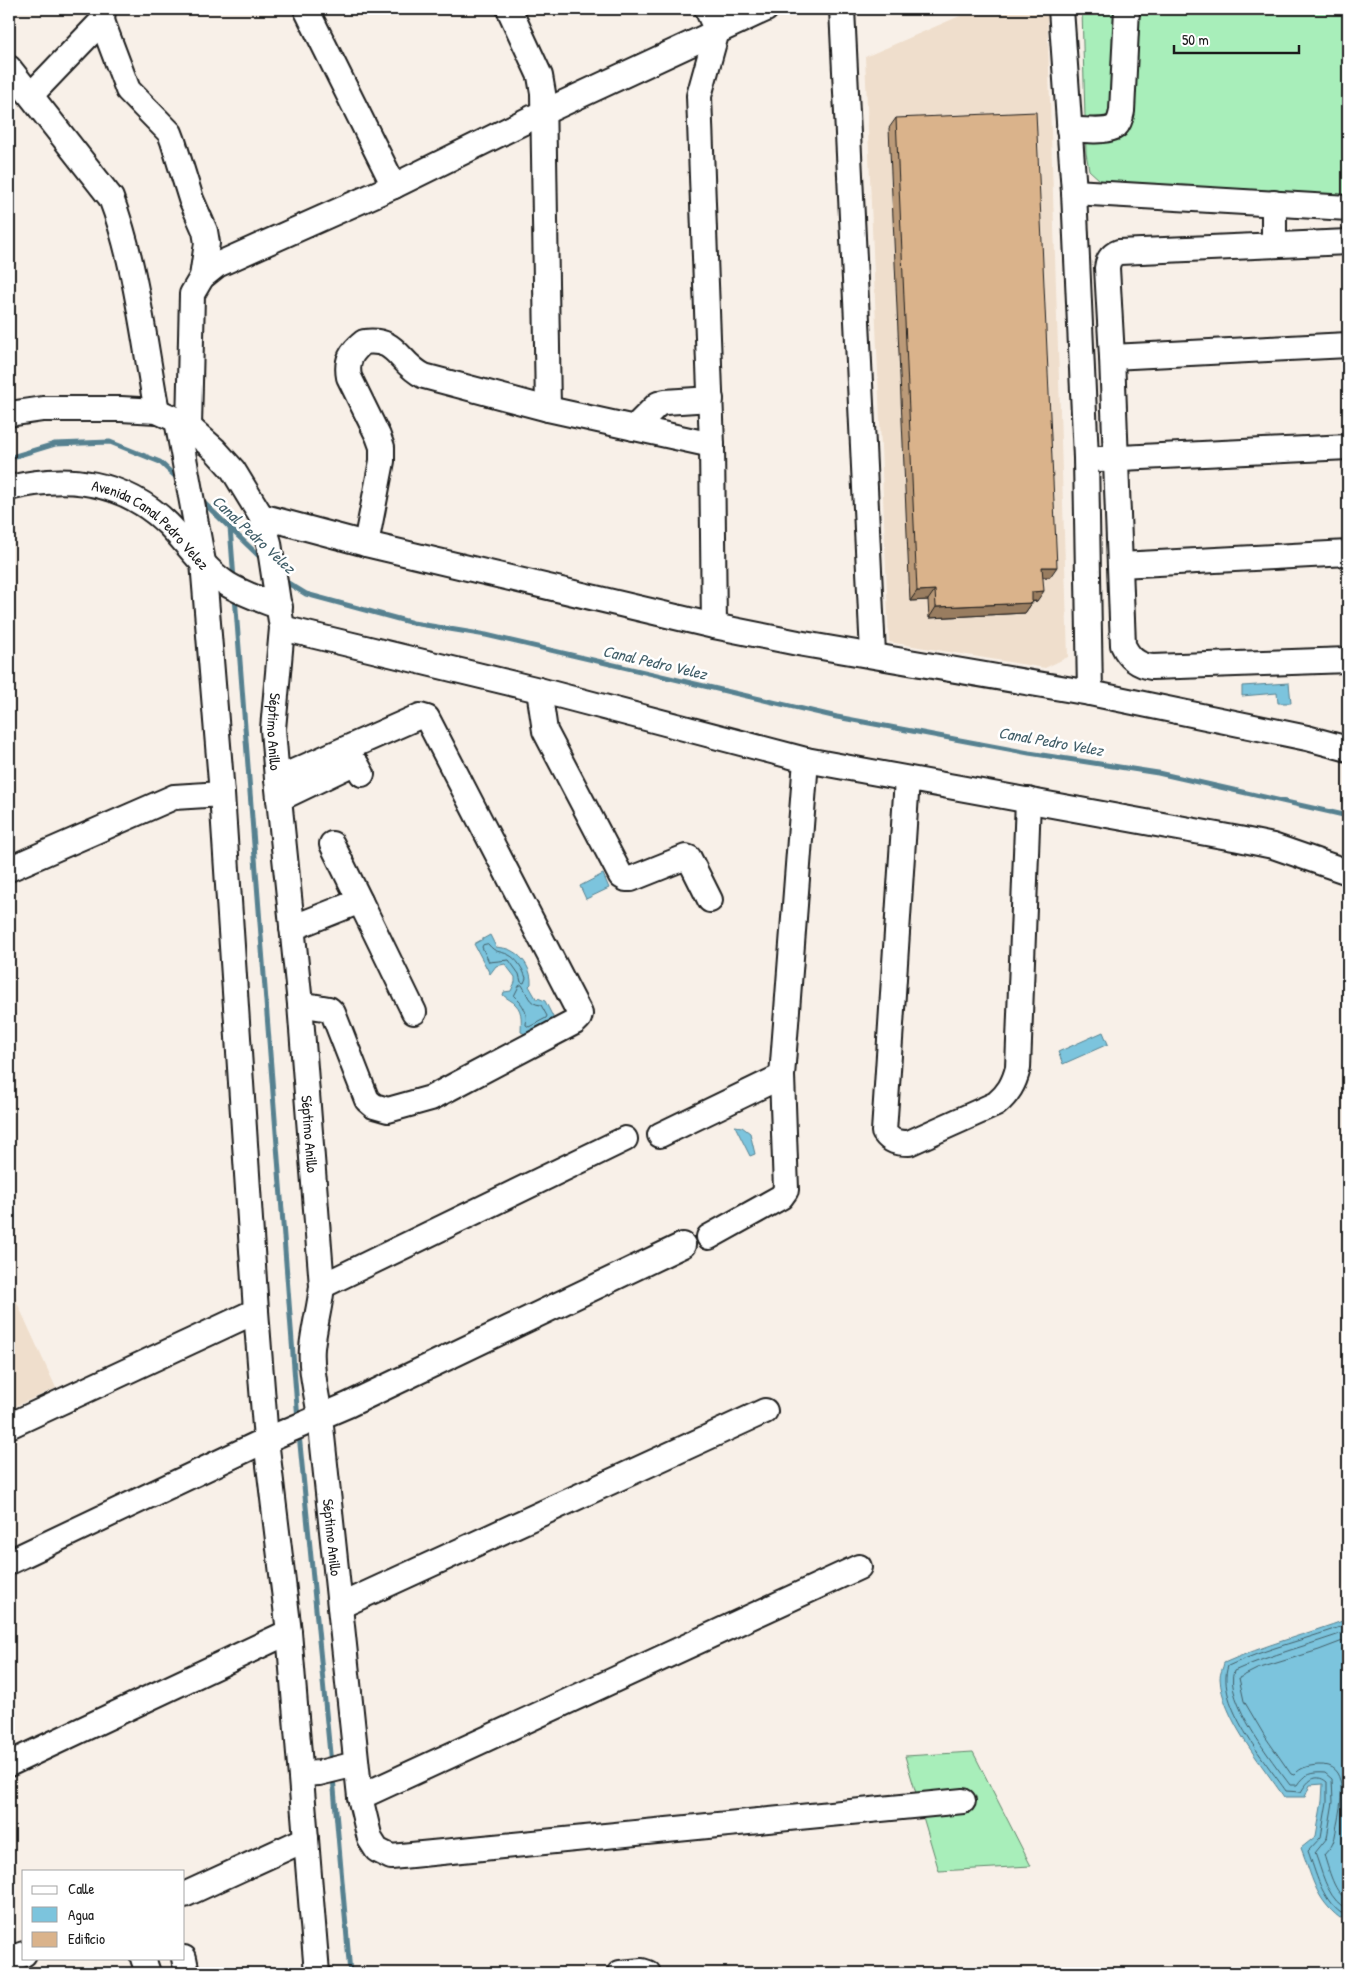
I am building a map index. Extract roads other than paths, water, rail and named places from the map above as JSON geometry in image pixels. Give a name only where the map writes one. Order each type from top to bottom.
[{"type":"street","points":[[306,9],[394,186]]},
{"type":"street","points":[[509,9],[540,76],[543,92],[548,409]]},
{"type":"street","points":[[707,9],[717,31],[699,96],[711,399],[714,626]]},
{"type":"street","points":[[174,419],[192,294],[202,278],[217,266],[394,186],[542,113],[766,9]]},
{"type":"street","points":[[842,9],[873,654]]},
{"type":"street","points":[[1061,9],[1074,192],[1086,458],[1090,693]]},
{"type":"street","points":[[1069,129],[1108,130],[1116,126],[1120,120],[1127,9]]},
{"type":"street","points":[[31,95],[102,15],[128,90],[170,133],[190,199],[205,231],[207,243],[202,278]]},
{"type":"street","points":[[9,68],[111,198],[120,220],[130,266],[174,419]]},
{"type":"street","points":[[1074,192],[1348,208]]},
{"type":"street","points":[[1274,203],[1274,245]]},
{"type":"street","points":[[1348,242],[1126,251],[1112,254],[1108,260],[1107,268],[1123,645],[1128,656],[1142,666],[1152,667],[1348,660]]},
{"type":"street","points":[[366,544],[382,460],[382,447],[349,378],[347,367],[350,357],[364,342],[382,341],[390,345],[408,365],[424,376],[548,409],[712,445]]},
{"type":"street","points":[[1112,357],[1348,345]]},
{"type":"street","points":[[634,428],[658,404],[711,399]]},
{"type":"street","points":[[9,414],[43,409],[121,409],[174,419]]},
{"type":"street","name":"Séptimo Anillo","points":[[174,419],[184,455],[203,562],[222,794],[256,1311],[294,1428],[340,1606],[328,1770],[306,1839],[317,1973]]},
{"type":"street","name":"Séptimo Anillo","points":[[174,419],[215,450],[232,470],[261,516],[269,543],[276,580],[279,611],[273,729],[300,1004],[322,1286],[320,1312],[312,1348],[312,1365],[294,1428],[288,1632],[328,1770],[360,1797],[370,1840],[377,1850],[391,1858],[963,1801]]},
{"type":"street","points":[[1086,458],[1348,447]]},
{"type":"street","name":"Avenida Canal Pedro Velez","points":[[9,488],[31,482],[64,480],[94,484],[124,493],[147,505],[226,584],[279,611],[540,690],[806,760],[1240,839],[1273,846],[1348,872]]},
{"type":"street","points":[[261,516],[366,544],[714,626],[798,643],[873,654],[1090,693],[1308,738],[1348,749]]},
{"type":"street","points":[[1120,565],[1348,553]]},
{"type":"street","points":[[540,690],[545,731],[621,876],[626,879],[632,879],[686,857],[689,858],[710,900]]},
{"type":"street","points":[[278,789],[420,716],[427,718],[580,1014],[575,1022],[431,1098],[388,1110],[374,1106],[367,1100],[333,1012],[326,1008],[300,1004]]},
{"type":"street","points":[[709,1237],[785,1194],[782,1076],[806,760]]},
{"type":"street","points":[[278,789],[352,764],[357,765],[362,774]]},
{"type":"street","points":[[907,779],[884,1132],[889,1140],[897,1143],[909,1143],[996,1104],[1015,1083],[1018,1068],[1028,800]]},
{"type":"street","points":[[9,869],[174,797],[222,794]]},
{"type":"street","points":[[332,844],[414,1012]]},
{"type":"street","points":[[292,928],[360,901]]},
{"type":"street","points":[[660,1135],[782,1076]]},
{"type":"street","points":[[322,1286],[625,1139]]},
{"type":"street","points":[[9,1562],[683,1245]]},
{"type":"street","points":[[9,1426],[256,1311]]},
{"type":"street","points":[[340,1606],[764,1412]]},
{"type":"street","points":[[360,1797],[859,1567]]},
{"type":"street","points":[[9,1764],[288,1632]]},
{"type":"street","points":[[185,1895],[306,1839]]},
{"type":"street","points":[[9,1959],[22,1955]]},
{"type":"street","points":[[144,1960],[148,1973]]},
{"type":"street","points":[[184,1960],[187,1973]]},
{"type":"street","points":[[620,1973],[642,1971],[648,1973]]},
{"type":"water","points":[[1289,683],[1291,703],[1278,703],[1277,693],[1242,696],[1242,686]]},
{"type":"water","points":[[603,874],[609,888],[586,899],[580,886]]},
{"type":"water","points":[[490,935],[496,947],[510,950],[524,961],[529,969],[531,979],[529,986],[537,1000],[538,998],[545,1001],[553,1021],[525,1034],[521,1032],[520,1011],[513,1002],[503,995],[504,992],[511,991],[515,977],[505,964],[496,966],[490,974],[474,944]]},
{"type":"water","points":[[1103,1032],[1108,1044],[1063,1064],[1058,1052]]},
{"type":"water","points":[[735,1126],[742,1127],[750,1133],[755,1154],[750,1156]]},
{"type":"water","points":[[1348,1619],[1348,1916],[1340,1918],[1320,1895],[1301,1848],[1316,1836],[1323,1784],[1310,1785],[1305,1797],[1284,1797],[1235,1724],[1222,1693],[1220,1674],[1224,1663],[1270,1645]]},
{"type":"waterway","name":"Canal Pedro Velez","points":[[9,458],[55,444],[110,442],[160,462],[180,481]]},
{"type":"waterway","name":"Canal Pedro Velez","points":[[201,500],[263,560]]},
{"type":"waterway","points":[[230,527],[234,580]]},
{"type":"waterway","name":"Canal Pedro Velez","points":[[283,580],[306,594],[413,623],[486,635],[837,717],[1029,753],[1158,773],[1348,816]]},
{"type":"waterway","points":[[235,596],[298,1420]]},
{"type":"waterway","points":[[299,1434],[331,1764]]},
{"type":"waterway","points":[[333,1777],[350,1973]]}]
